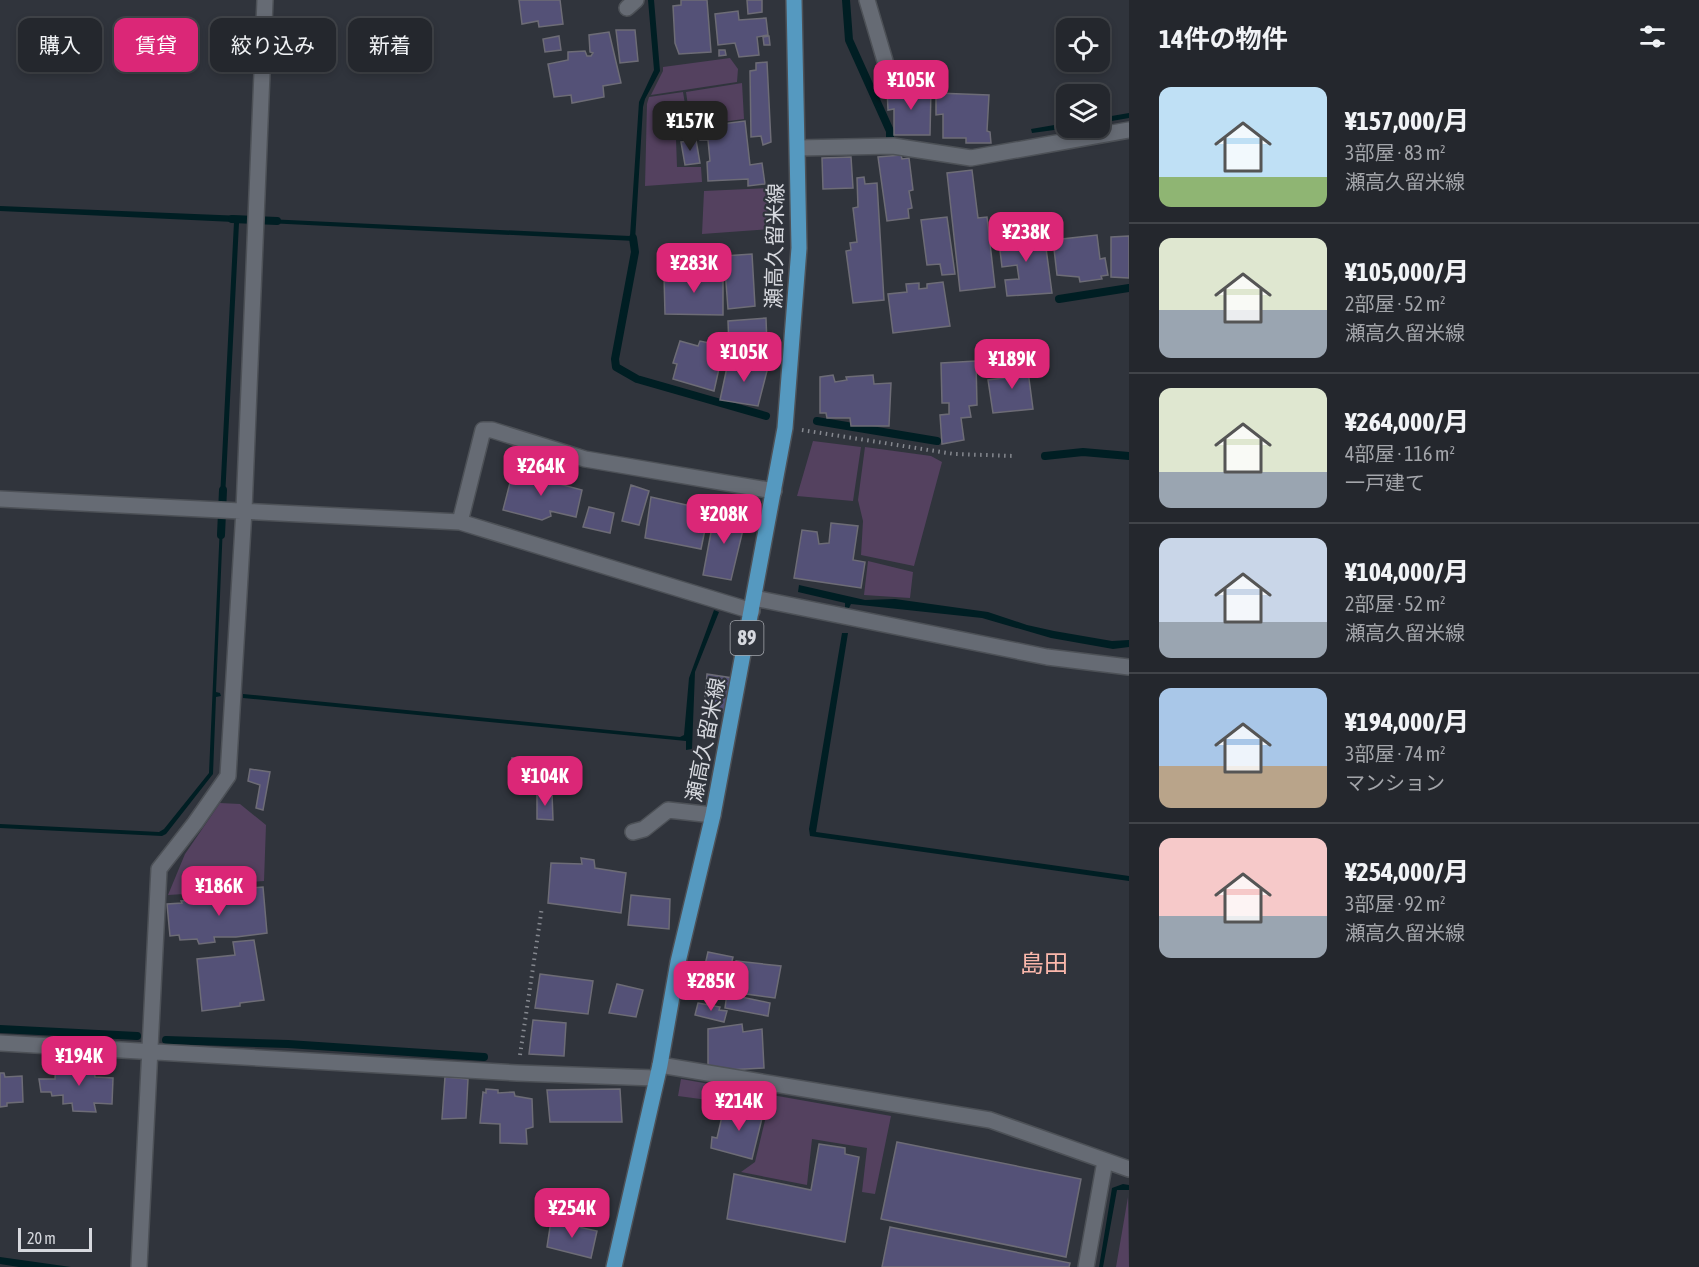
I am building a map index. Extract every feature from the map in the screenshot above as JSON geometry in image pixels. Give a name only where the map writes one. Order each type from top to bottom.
[{"type":"main road","name":"瀬高久留米線","points":[[614,1267],[657,1071],[678,962],[713,814],[785,428],[799,248],[794,0]]},
{"type":"street","points":[[139,1267],[148,1051],[159,869],[228,776],[244,510],[265,0]]},
{"type":"street","points":[[867,0],[885,61]]},
{"type":"street","points":[[798,148],[892,146],[971,158],[1129,130]]},
{"type":"street","points":[[460,522],[483,430],[492,430],[585,459],[774,491]]},
{"type":"street","points":[[0,499],[460,522],[753,605],[1047,657],[1129,667]]},
{"type":"street","points":[[633,832],[644,829],[668,810],[713,814]]},
{"type":"street","points":[[0,1043],[517,1073],[657,1071],[990,1120],[1129,1169]]},
{"type":"street","points":[[1086,1267],[1105,1161]]},
{"type":"path","points":[[785,428],[954,454],[1016,456]]},
{"type":"path","points":[[517,1073],[542,907]]},
{"type":"shaded area","points":[[730,58],[738,69],[737,82],[651,95],[663,67]]},
{"type":"shaded area","points":[[742,83],[744,119],[691,126],[686,92]]},
{"type":"shaded area","points":[[683,92],[690,135],[676,139],[677,167],[701,167],[702,182],[645,186],[649,97]]},
{"type":"shaded area","points":[[770,188],[770,229],[702,234],[704,191]]},
{"type":"shaded area","points":[[813,441],[861,447],[853,501],[797,496]]},
{"type":"shaded area","points":[[865,447],[931,456],[942,462],[914,566],[861,555],[863,521],[858,500]]},
{"type":"shaded area","points":[[868,561],[913,572],[910,598],[864,595]]},
{"type":"shaded area","points":[[220,803],[240,804],[266,825],[264,881],[229,884],[231,891],[168,895],[185,854]]},
{"type":"shaded area","points":[[681,1079],[891,1116],[875,1194],[862,1192],[867,1148],[812,1139],[807,1185],[741,1172],[755,1162],[768,1108],[678,1096]]},
{"type":"shaded area","points":[[1128,1197],[1129,1267],[1116,1267]]},
{"type":"water","points":[[648,0],[654,0],[660,71],[643,107],[635,241],[267,223],[267,219],[630,236],[639,102],[654,70]]},
{"type":"water","points":[[1129,113],[1129,118],[1110,121],[1110,116]]},
{"type":"water","points":[[1056,125],[1056,130],[1032,133],[1031,129]]},
{"type":"water","points":[[0,206],[243,216],[242,223],[239,223],[225,498],[220,498],[234,222],[0,211]]},
{"type":"water","points":[[220,524],[223,524],[216,692],[221,696],[216,697],[213,774],[166,834],[162,836],[0,828],[0,824],[159,832],[164,829],[209,773]]},
{"type":"water","points":[[799,585],[865,600],[895,599],[988,612],[1054,631],[1112,641],[1129,640],[1129,647],[1113,649],[1051,638],[982,618],[851,604],[849,608],[845,608],[845,603],[798,592]]},
{"type":"water","points":[[714,610],[719,612],[695,672],[692,749],[686,750],[686,741],[243,698],[243,694],[680,737],[684,735],[689,678]]},
{"type":"water","points":[[842,633],[848,633],[816,832],[1129,876],[1129,881],[810,836],[809,829]]},
{"type":"water","points":[[1123,1184],[1129,1185],[1129,1190],[1117,1190],[1103,1267],[1099,1267],[1112,1188]]},
{"type":"water","points":[[0,1257],[71,1267],[19,1267],[0,1264]]},
{"type":"building","points":[[519,0],[560,0],[563,24],[539,27],[538,21],[522,24]]},
{"type":"building","points":[[681,0],[707,0],[711,52],[679,54],[675,43],[673,6],[681,5]]},
{"type":"building","points":[[747,0],[762,0],[762,12],[748,14]]},
{"type":"building","points":[[738,11],[739,20],[766,18],[768,35],[757,37],[759,55],[739,57],[735,43],[718,45],[715,14]]},
{"type":"building","points":[[616,30],[635,30],[638,61],[620,63]]},
{"type":"building","points":[[609,32],[621,83],[603,86],[604,97],[572,103],[571,95],[554,97],[548,64],[568,60],[568,52],[585,51],[587,56],[591,56],[593,53],[590,52],[589,35]]},
{"type":"building","points":[[559,36],[561,50],[545,52],[543,39]]},
{"type":"building","points":[[769,36],[770,45],[764,45],[763,37]]},
{"type":"building","points":[[719,50],[725,50],[726,55],[719,56]]},
{"type":"building","points":[[767,62],[771,142],[763,145],[761,136],[751,137],[750,71],[756,70],[756,63]]},
{"type":"building","points":[[887,88],[931,89],[930,135],[894,135],[894,109],[888,110]]},
{"type":"building","points":[[936,93],[989,95],[987,131],[990,132],[991,143],[966,143],[966,138],[943,138],[943,114],[936,115]]},
{"type":"building","points":[[745,121],[750,165],[762,163],[765,184],[748,186],[748,179],[708,181],[707,162],[710,161],[708,140],[700,140],[698,127]]},
{"type":"building","points":[[696,140],[700,163],[685,165],[681,142]]},
{"type":"building","points":[[901,155],[902,159],[909,158],[913,190],[909,191],[912,208],[908,209],[909,218],[887,221],[878,157]]},
{"type":"building","points":[[851,157],[853,188],[823,189],[822,158]]},
{"type":"building","points":[[972,170],[978,218],[987,217],[995,287],[960,291],[947,173]]},
{"type":"building","points":[[864,177],[865,184],[877,183],[884,300],[853,303],[846,251],[851,250],[850,243],[857,242],[853,208],[858,207],[857,178]]},
{"type":"building","points":[[947,217],[955,274],[942,275],[940,264],[927,265],[921,220]]},
{"type":"building","points":[[1020,231],[1021,235],[1044,233],[1052,293],[1007,296],[1005,280],[1019,279],[1017,265],[1002,267],[998,234]]},
{"type":"building","points":[[1097,235],[1100,259],[1105,258],[1108,275],[1101,276],[1102,279],[1080,282],[1079,277],[1057,275],[1053,240]]},
{"type":"building","points":[[1129,236],[1129,278],[1111,277],[1111,237]]},
{"type":"building","points":[[752,254],[755,306],[728,309],[724,256]]},
{"type":"building","points":[[691,270],[693,276],[723,274],[723,315],[665,314],[664,275]]},
{"type":"building","points":[[943,282],[950,326],[893,333],[888,294],[907,292],[906,284],[919,283],[919,289],[927,288],[927,284]]},
{"type":"building","points":[[766,318],[767,345],[729,347],[728,321]]},
{"type":"building","points":[[680,341],[698,346],[700,341],[724,346],[714,391],[673,379],[677,364],[673,363]]},
{"type":"building","points":[[1026,356],[1033,409],[993,413],[988,380],[1012,377],[1010,364],[1017,363],[1017,357]]},
{"type":"building","points":[[729,358],[768,367],[758,406],[720,400]]},
{"type":"building","points":[[976,361],[977,405],[969,406],[971,417],[961,418],[964,440],[942,444],[940,415],[949,414],[949,403],[942,403],[941,363]]},
{"type":"building","points":[[833,375],[835,382],[847,380],[846,377],[873,375],[874,384],[891,383],[889,426],[851,426],[850,418],[827,418],[826,413],[820,413],[820,377]]},
{"type":"building","points":[[513,471],[559,480],[559,484],[582,490],[576,517],[550,511],[551,516],[542,520],[503,510]]},
{"type":"building","points":[[631,485],[649,491],[639,525],[622,521]]},
{"type":"building","points":[[651,497],[709,510],[701,549],[645,538]]},
{"type":"building","points":[[589,507],[614,513],[610,533],[583,527]]},
{"type":"building","points":[[715,511],[746,517],[731,580],[703,575]]},
{"type":"building","points":[[831,523],[858,526],[853,560],[865,562],[861,588],[794,578],[802,530],[817,532],[819,544],[829,543]]},
{"type":"building","points":[[707,674],[739,679],[735,713],[704,710]]},
{"type":"building","points":[[512,758],[554,761],[551,788],[510,784]]},
{"type":"building","points":[[250,769],[270,772],[263,810],[256,808],[260,785],[248,781]]},
{"type":"building","points":[[552,793],[553,820],[537,819],[537,794]]},
{"type":"building","points":[[581,858],[594,860],[595,868],[626,873],[621,913],[548,903],[551,863],[582,864]]},
{"type":"building","points":[[263,887],[267,933],[214,937],[215,942],[199,944],[197,939],[180,940],[179,935],[170,936],[167,904],[243,896],[242,889]]},
{"type":"building","points":[[631,895],[670,899],[669,929],[628,925]]},
{"type":"building","points":[[254,940],[264,1000],[202,1011],[197,959],[235,955],[233,942]]},
{"type":"building","points":[[708,952],[733,957],[725,990],[700,987]]},
{"type":"building","points":[[736,961],[781,966],[775,998],[732,992]]},
{"type":"building","points":[[540,974],[593,981],[588,1014],[535,1008]]},
{"type":"building","points":[[617,984],[643,990],[636,1017],[609,1013]]},
{"type":"building","points":[[727,994],[770,1003],[768,1016],[725,1008]]},
{"type":"building","points":[[698,1003],[720,1007],[719,1010],[727,1011],[724,1022],[695,1015]]},
{"type":"building","points":[[533,1020],[566,1023],[564,1056],[529,1054]]},
{"type":"building","points":[[742,1024],[743,1032],[762,1029],[764,1068],[708,1071],[708,1029]]},
{"type":"building","points":[[56,1062],[84,1064],[85,1069],[94,1068],[95,1077],[113,1078],[112,1104],[94,1103],[96,1112],[73,1111],[72,1103],[63,1104],[63,1095],[52,1096],[51,1092],[41,1092],[39,1079],[55,1079]]},
{"type":"building","points":[[0,1073],[4,1073],[5,1077],[22,1076],[23,1102],[7,1103],[7,1106],[0,1107]]},
{"type":"building","points":[[445,1077],[468,1079],[466,1118],[442,1119]]},
{"type":"building","points":[[486,1089],[498,1090],[498,1093],[514,1092],[515,1096],[532,1099],[533,1127],[526,1129],[527,1144],[500,1143],[500,1124],[480,1123],[483,1092],[486,1093]]},
{"type":"building","points":[[620,1089],[622,1122],[550,1122],[547,1090]]},
{"type":"building","points":[[739,1092],[739,1095],[743,1095],[743,1099],[734,1100],[733,1093]]},
{"type":"building","points":[[724,1108],[747,1114],[748,1108],[764,1110],[752,1159],[711,1148],[712,1137],[717,1138]]},
{"type":"building","points":[[897,1142],[1081,1179],[1066,1257],[881,1219]]},
{"type":"building","points":[[819,1144],[845,1148],[845,1154],[859,1157],[845,1242],[727,1219],[734,1174],[811,1190]]},
{"type":"building","points":[[551,1221],[597,1231],[591,1258],[547,1247]]},
{"type":"building","points":[[890,1227],[1070,1263],[1069,1267],[882,1267]]},
{"type":"waterway","points":[[846,0],[849,40],[890,131],[890,138]]},
{"type":"waterway","points":[[232,219],[277,221]]},
{"type":"waterway","points":[[633,238],[635,252],[615,359],[616,367],[637,379],[766,416]]},
{"type":"waterway","points":[[1059,299],[1129,288]]},
{"type":"waterway","points":[[817,421],[937,441]]},
{"type":"waterway","points":[[1045,456],[1083,452],[1129,456]]},
{"type":"waterway","points":[[221,535],[223,490]]},
{"type":"waterway","points":[[0,1029],[137,1036]]},
{"type":"waterway","points":[[166,1040],[288,1044],[484,1057]]},
{"type":"district","name":"島田","points":[[1044,964]]}]
